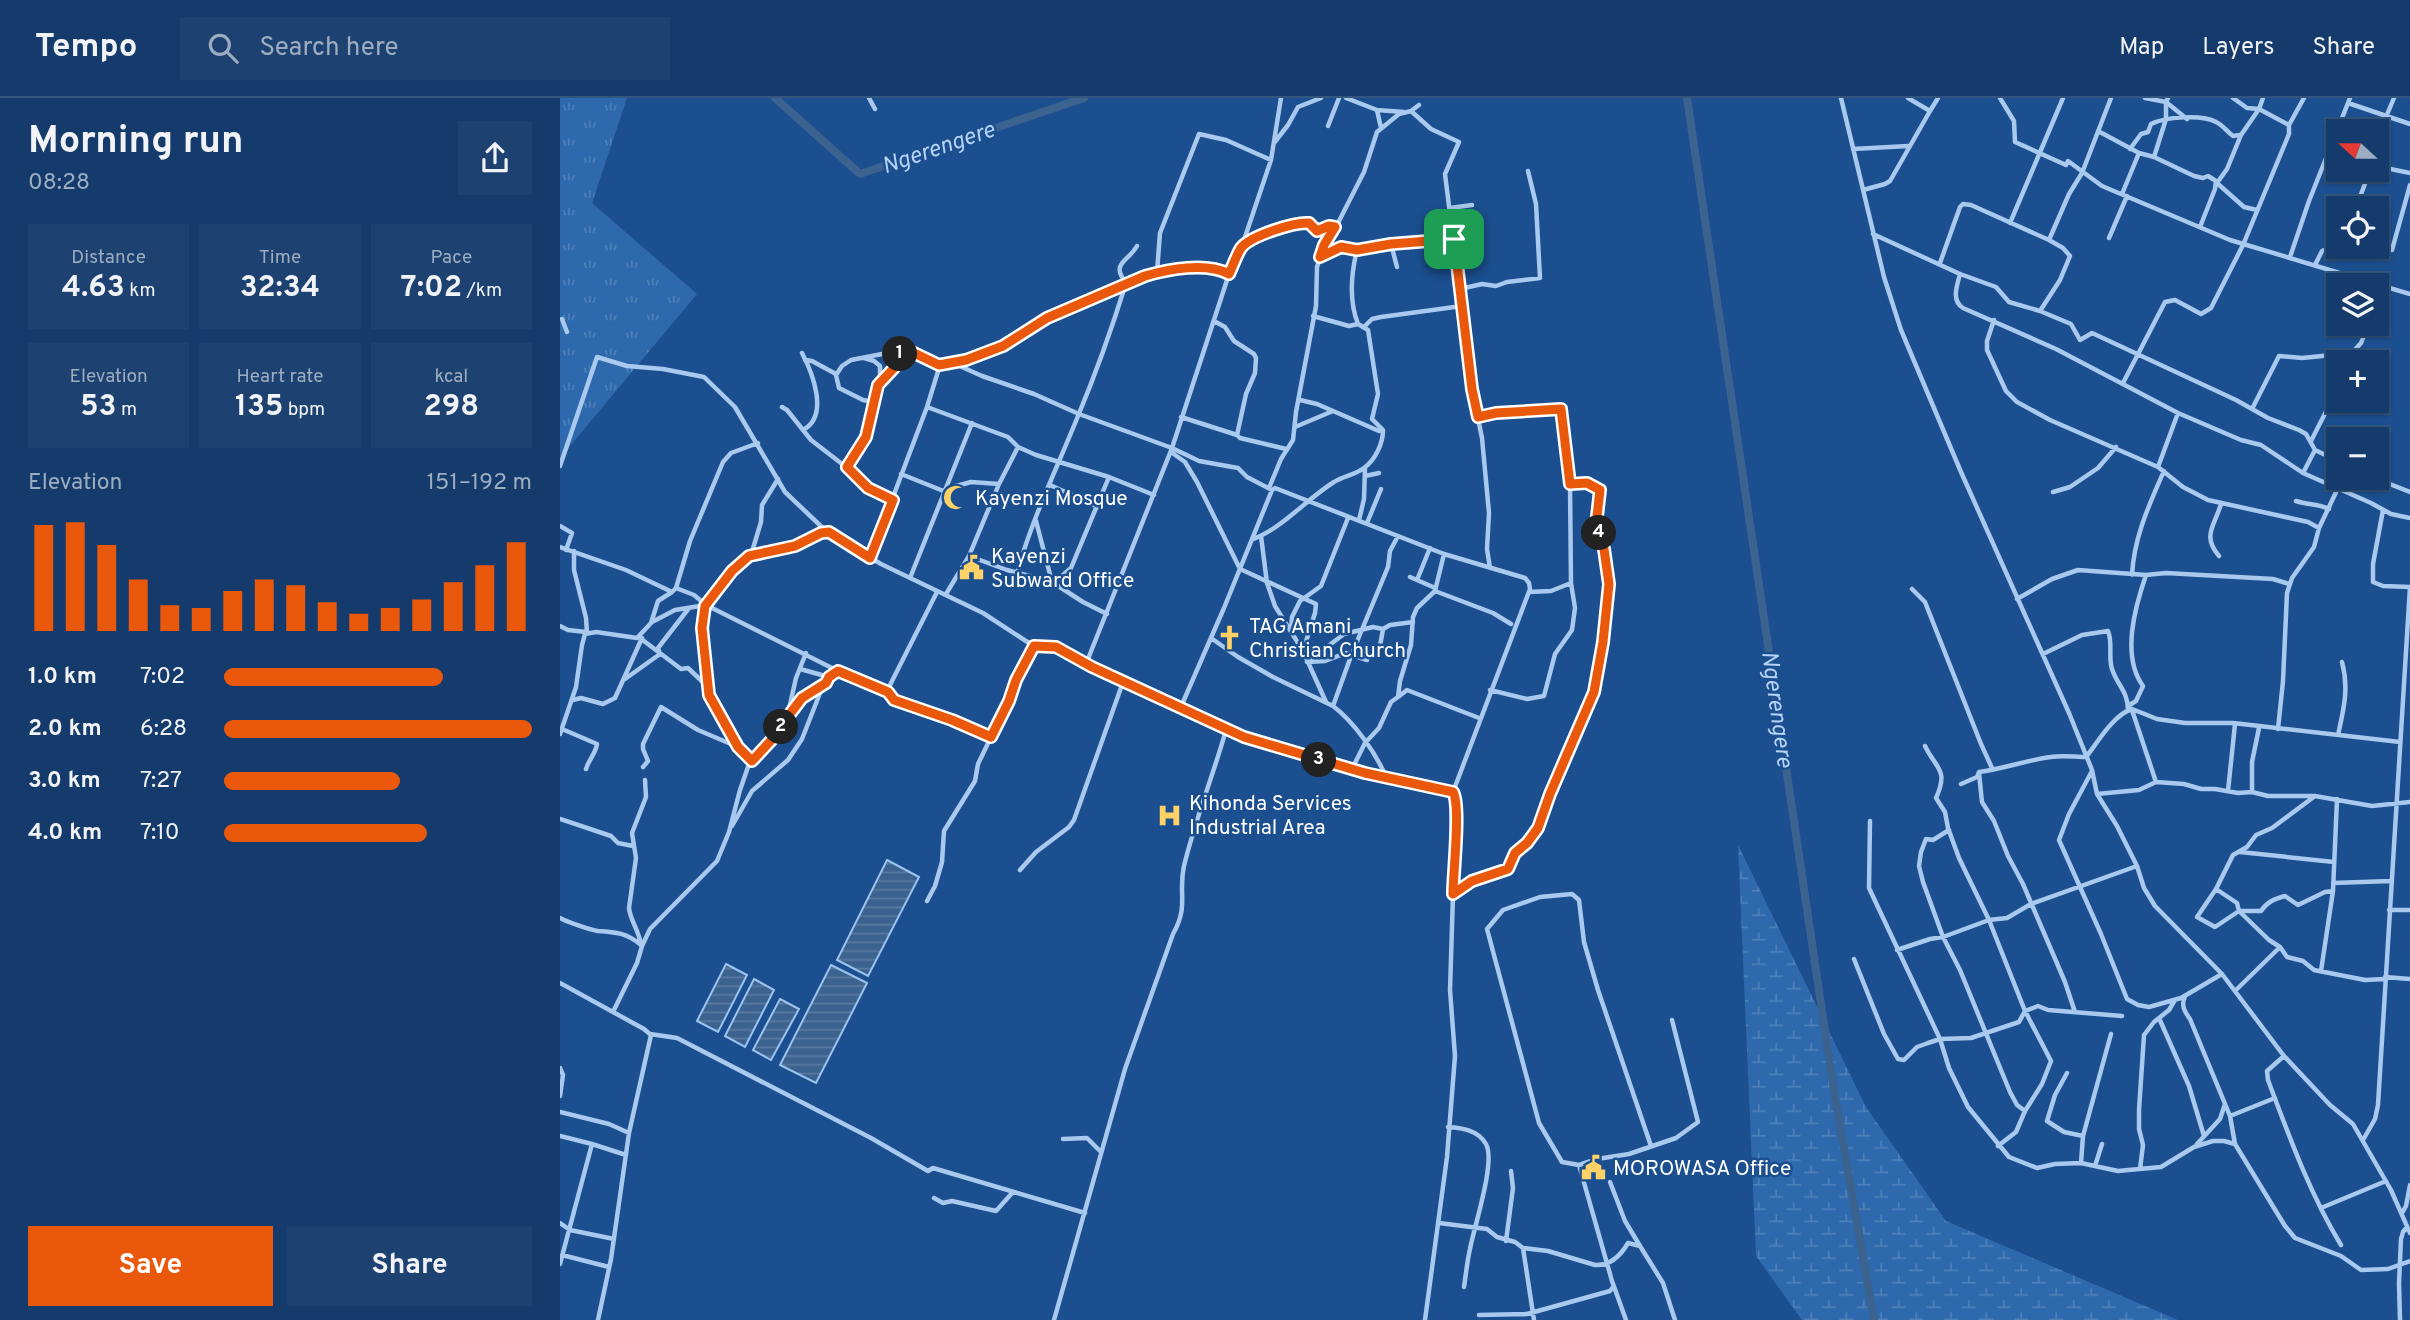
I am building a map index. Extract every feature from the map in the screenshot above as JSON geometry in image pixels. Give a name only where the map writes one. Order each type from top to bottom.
[{"type":"street","points":[[869,98],[875,109]]},
{"type":"street","points":[[1086,664],[1171,450],[1229,274],[1242,246],[1271,160],[1281,98]]},
{"type":"street","points":[[1273,144],[1298,107],[1321,98]]},
{"type":"street","points":[[1328,126],[1339,98]]},
{"type":"street","points":[[1346,98],[1377,110],[1404,112],[1419,105]]},
{"type":"street","points":[[1909,98],[1930,110]]},
{"type":"street","points":[[1863,190],[1888,182],[1938,98]]},
{"type":"street","points":[[2000,98],[2014,121],[2015,142],[2066,165],[2068,161],[2072,162],[2082,173],[2102,186],[2243,245],[2343,273]]},
{"type":"street","points":[[2010,223],[2063,98]]},
{"type":"street","points":[[2049,240],[2069,194],[2082,173],[2111,98]]},
{"type":"street","points":[[2145,98],[2167,100],[2188,119]]},
{"type":"street","points":[[2234,98],[2247,107],[2259,109],[2288,125]]},
{"type":"street","points":[[2200,227],[2217,183],[2227,169],[2241,135],[2259,109],[2263,98]]},
{"type":"street","points":[[2123,383],[2167,300],[2175,300],[2201,314],[2210,309],[2243,245],[2289,134],[2288,125],[2304,98]]},
{"type":"street","points":[[2386,117],[2394,98]]},
{"type":"street","points":[[1840,100],[1884,276],[1901,330],[2043,654],[2092,770],[2097,794],[2137,866],[2144,888],[2155,906],[2222,974],[2284,1056],[2330,1105],[2353,1124],[2386,1181],[2410,1233]]},
{"type":"street","points":[[2154,157],[2166,119],[2167,100]]},
{"type":"street","points":[[2343,119],[2349,101],[2410,124]]},
{"type":"street","points":[[1377,110],[1381,128]]},
{"type":"street","points":[[1411,111],[1431,129],[1459,142],[1445,174],[1487,485],[1487,550],[1490,569]]},
{"type":"street","points":[[1180,709],[1253,539],[1281,458],[1293,440],[1316,306],[1316,277],[1324,245],[1364,172],[1371,143],[1381,128],[1404,112]]},
{"type":"street","points":[[2130,149],[2141,134],[2148,132],[2149,126],[2166,119],[2202,117],[2219,123],[2233,136],[2241,135]]},
{"type":"street","points":[[2098,131],[2130,149],[2194,176],[2208,176],[2245,207],[2257,210]]},
{"type":"street","points":[[1157,272],[1160,233],[1199,134],[1226,140],[1271,160]]},
{"type":"street","points":[[1853,149],[1909,145]]},
{"type":"street","points":[[2109,238],[2139,153]]},
{"type":"street","points":[[2290,257],[2309,201],[2326,164]]},
{"type":"street","points":[[2389,169],[2410,173]]},
{"type":"street","points":[[1460,289],[1540,278],[1536,204],[1528,171]]},
{"type":"street","points":[[2392,250],[2410,185]]},
{"type":"street","points":[[1450,208],[1472,205]]},
{"type":"street","points":[[1940,263],[1962,205],[1971,205],[2049,240],[2063,248],[2070,256],[2060,280],[2040,310]]},
{"type":"street","points":[[1242,246],[1294,224],[1309,223],[1317,231],[1329,226],[1335,227]]},
{"type":"street","points":[[1873,233],[1960,274],[1996,287],[2009,302],[2040,310],[2071,324],[2080,340],[2092,333],[2302,432],[2315,450],[2326,455]]},
{"type":"street","points":[[1320,257],[1341,247],[1357,250],[1391,244],[1454,239]]},
{"type":"street","points":[[1391,244],[1398,268]]},
{"type":"street","points":[[1126,283],[1119,274],[1120,266],[1137,246]]},
{"type":"street","points":[[2315,265],[2322,251],[2326,249]]},
{"type":"street","points":[[1357,250],[1351,284],[1361,326]]},
{"type":"street","points":[[873,402],[841,390],[836,374],[845,363],[863,357],[902,351],[912,352],[939,365],[953,363],[1003,346],[1047,318],[1157,272],[1214,268],[1229,274]]},
{"type":"street","points":[[1960,274],[1956,303],[1963,308],[1994,320],[2178,413],[2241,440],[2261,445],[2303,473],[2326,483]]},
{"type":"street","points":[[1017,573],[1028,533],[1036,520],[1079,414],[1126,283]]},
{"type":"street","points":[[2389,288],[2410,294]]},
{"type":"street","points":[[1361,326],[1381,317],[1462,306]]},
{"type":"street","points":[[1313,316],[1349,326],[1361,326],[1368,330],[1378,394],[1372,419],[1383,432]]},
{"type":"street","points":[[562,318],[567,332]]},
{"type":"street","points":[[1994,320],[1987,347],[2011,398],[2050,420],[2158,467],[2183,487],[2221,504],[2308,522],[2319,528]]},
{"type":"street","points":[[1214,321],[1225,327],[1234,341],[1256,358],[1255,373],[1246,394],[1237,435]]},
{"type":"street","points":[[2357,350],[2364,336]]},
{"type":"street","points":[[2252,409],[2279,356],[2302,358],[2324,354],[2343,355],[2352,353],[2361,343]]},
{"type":"street","points":[[847,467],[866,437],[878,385],[894,368],[902,351]]},
{"type":"street","points":[[802,352],[816,391],[817,407],[815,417],[803,430]]},
{"type":"street","points":[[560,466],[597,357],[626,366],[663,369],[704,377],[735,407],[787,493],[827,532],[870,558],[984,613],[1034,646],[1052,645],[1086,664],[1226,730],[1352,769],[1453,792]]},
{"type":"street","points":[[863,357],[877,363],[880,366],[880,376],[884,378]]},
{"type":"street","points":[[806,360],[818,363],[836,374]]},
{"type":"street","points":[[953,363],[1199,461],[1238,468],[1247,477],[1271,489],[1275,488],[1444,554],[1525,578],[1529,583],[1529,592],[1453,792],[1456,804],[1450,990],[1455,1056],[1439,1223],[1425,1320]]},
{"type":"street","points":[[870,558],[927,407],[939,365]]},
{"type":"street","points":[[1300,400],[1383,432]]},
{"type":"street","points":[[782,407],[811,440],[847,467],[868,488],[893,500]]},
{"type":"street","points":[[927,407],[1008,437],[1018,447],[1059,463],[1109,477],[1154,495]]},
{"type":"street","points":[[1478,417],[1496,413],[1561,409],[1570,484],[1571,583],[1575,608],[1572,631],[1555,654],[1544,696],[1527,699],[1490,690]]},
{"type":"street","points":[[1295,427],[1333,411]]},
{"type":"street","points":[[2310,442],[2326,411]]},
{"type":"street","points":[[2158,467],[2178,413]]},
{"type":"street","points":[[1181,417],[1240,438],[1288,449]]},
{"type":"street","points":[[910,578],[972,423]]},
{"type":"street","points":[[1253,539],[1277,526],[1337,480],[1364,468],[1379,450],[1383,432]]},
{"type":"street","points":[[650,624],[658,601],[674,590],[690,541],[724,459],[731,453],[758,443]]},
{"type":"street","points":[[946,594],[969,556],[999,484],[1018,447]]},
{"type":"street","points":[[2053,492],[2068,488],[2098,468],[2116,447]]},
{"type":"street","points":[[1171,450],[1185,462],[1197,482],[1240,569],[1316,604],[1303,651]]},
{"type":"street","points":[[2303,473],[2315,450]]},
{"type":"street","points":[[1359,520],[1364,499],[1364,468]]},
{"type":"street","points":[[2132,575],[2133,553],[2144,517],[2164,471]]},
{"type":"street","points":[[1365,476],[1378,473]]},
{"type":"street","points":[[901,474],[947,490],[971,482],[999,484]]},
{"type":"street","points":[[1053,583],[1071,568],[1109,477]]},
{"type":"street","points":[[751,555],[763,504],[778,479]]},
{"type":"street","points":[[1453,894],[1472,881],[1506,871],[1515,853],[1532,837],[1594,692],[1609,584],[1604,549],[1596,525],[1601,492],[1592,485],[1570,484]]},
{"type":"street","points":[[2389,484],[2410,492]]},
{"type":"street","points":[[1050,485],[1098,507]]},
{"type":"street","points":[[1367,523],[1381,489]]},
{"type":"street","points":[[2278,729],[2289,584],[2314,547],[2319,528],[2337,490]]},
{"type":"street","points":[[2342,490],[2391,514],[2410,518]]},
{"type":"street","points":[[2296,501],[2329,509]]},
{"type":"street","points":[[2219,556],[2209,540],[2221,504]]},
{"type":"street","points":[[2363,1140],[2375,1119],[2378,1105],[2410,587],[2379,585],[2373,582],[2373,565],[2383,510]]},
{"type":"street","points":[[1291,631],[1292,617],[1303,597],[1321,586],[1348,518]]},
{"type":"street","points":[[1036,520],[1053,583]]},
{"type":"street","points":[[560,526],[572,533],[566,550]]},
{"type":"street","points":[[752,761],[738,747],[712,702],[702,628],[706,606],[732,571],[751,555],[795,546],[827,532]]},
{"type":"street","points":[[1261,536],[1267,583],[1275,606],[1303,651],[1327,703]]},
{"type":"street","points":[[1334,706],[1388,567],[1390,551],[1398,536]]},
{"type":"street","points":[[560,547],[694,595],[706,606],[838,671],[888,692],[894,700],[991,737]]},
{"type":"street","points":[[1417,580],[1430,548]]},
{"type":"street","points":[[574,551],[575,570],[586,618],[586,633],[576,687],[561,731],[597,744],[596,752],[590,757],[586,769]]},
{"type":"street","points":[[1398,696],[1412,645],[1417,608],[1434,589],[1444,554]]},
{"type":"street","points":[[969,556],[1053,583],[1107,614]]},
{"type":"street","points":[[2017,599],[2052,579],[2078,570],[2132,575],[2166,573],[2273,579],[2289,584]]},
{"type":"street","points":[[2086,757],[2136,701],[2143,686],[2137,677],[2132,654],[2138,598],[2147,575]]},
{"type":"street","points":[[1410,577],[1493,613],[1511,624]]},
{"type":"street","points":[[1529,592],[1551,591],[1571,583]]},
{"type":"street","points":[[1912,589],[1925,602],[1992,768]]},
{"type":"street","points":[[888,692],[937,592]]},
{"type":"street","points":[[635,639],[650,624],[675,610],[706,606]]},
{"type":"street","points":[[660,654],[658,648],[690,607]]},
{"type":"street","points":[[1307,662],[1344,634],[1373,626],[1383,629],[1390,625],[1413,622]]},
{"type":"street","points":[[560,626],[586,633],[642,638],[681,669],[688,668],[708,687]]},
{"type":"street","points":[[1380,646],[1383,629]]},
{"type":"street","points":[[2043,654],[2082,635],[2108,631],[2111,668],[2123,686],[2156,782]]},
{"type":"street","points":[[572,701],[581,698],[603,704],[615,698],[642,638]]},
{"type":"street","points":[[1211,638],[1261,671],[1334,706],[1346,716],[1381,765],[1386,778]]},
{"type":"street","points":[[927,901],[942,862],[944,831],[975,781],[978,764],[1034,646]]},
{"type":"street","points":[[613,1012],[655,922],[718,861],[752,761],[778,733],[783,723],[806,653]]},
{"type":"street","points":[[1307,662],[1325,661],[1346,653],[1367,660]]},
{"type":"street","points":[[624,680],[660,654]]},
{"type":"street","points":[[2339,735],[2346,688],[2342,662]]},
{"type":"street","points":[[800,669],[829,677]]},
{"type":"street","points":[[730,829],[752,791],[788,760],[802,738],[829,677],[838,671]]},
{"type":"street","points":[[1020,870],[1036,852],[1069,827],[1074,820],[1123,682]]},
{"type":"street","points":[[783,723],[802,698],[826,683]]},
{"type":"street","points":[[1352,769],[1391,702],[1407,690],[1479,718]]},
{"type":"street","points":[[643,768],[648,761],[643,744],[661,707],[698,730],[738,747]]},
{"type":"street","points":[[2130,708],[2157,719],[2235,724],[2400,742]]},
{"type":"street","points":[[2228,791],[2235,724]]},
{"type":"street","points":[[2252,792],[2252,762],[2259,728]]},
{"type":"street","points":[[1054,1320],[1125,1069],[1183,912],[1181,890],[1185,863],[1226,730]]},
{"type":"street","points":[[1924,746],[1940,769],[1942,785],[1936,798],[1945,812],[1949,830],[2025,1011],[2051,1061],[2016,1132],[1998,1146]]},
{"type":"street","points":[[1961,784],[1977,777],[1979,772],[1992,768],[2052,757],[2086,757]]},
{"type":"street","points":[[2092,770],[2059,834],[2059,840],[2127,999],[2149,1007],[2185,996],[2222,974]]},
{"type":"street","points":[[1979,772],[1982,802],[1994,821],[2031,904],[2075,1012]]},
{"type":"street","points":[[642,946],[640,933],[629,912],[635,862],[633,830],[646,796],[645,780]]},
{"type":"street","points":[[2097,794],[2140,790],[2156,782],[2268,796],[2315,796],[2372,806],[2410,803]]},
{"type":"street","points":[[2315,796],[2272,828],[2256,835],[2247,847],[2233,855],[2216,889],[2197,916],[2216,927],[2239,911],[2261,911],[2266,904],[2285,896],[2298,905],[2333,891]]},
{"type":"street","points":[[2321,971],[2333,891],[2337,799]]},
{"type":"street","points":[[560,819],[611,836],[618,843],[633,846]]},
{"type":"street","points":[[1870,821],[1869,888],[1940,1039],[1949,1068],[1968,1107],[2009,1157],[2037,1168],[2081,1163],[2118,1171],[2161,1167],[2194,1147],[2213,1141],[2224,1140],[2235,1144]]},
{"type":"street","points":[[1949,830],[1933,840],[1926,839],[1920,852],[1919,866],[1944,937],[2010,1092],[2017,1105],[2025,1111]]},
{"type":"street","points":[[2239,852],[2333,862]]},
{"type":"street","points":[[1897,950],[1944,937],[1989,920],[2007,918],[2031,904],[2137,866]]},
{"type":"street","points":[[2333,883],[2391,881]]},
{"type":"street","points":[[2216,889],[2237,903],[2239,911],[2280,947],[2287,957],[2303,961],[2314,970],[2365,980],[2410,979]]},
{"type":"street","points":[[1651,1146],[1598,990],[1584,942],[1579,900],[1572,894],[1540,897],[1503,910],[1487,929],[1539,1123],[1562,1163],[1579,1165],[1651,1146],[1676,1138],[1698,1122],[1672,1020]]},
{"type":"street","points":[[2389,910],[2410,910]]},
{"type":"street","points":[[560,918],[595,931],[610,930],[626,934],[642,946]]},
{"type":"street","points":[[2235,991],[2280,947]]},
{"type":"street","points":[[1854,959],[1884,1034],[1898,1059],[1904,1060],[1917,1047],[1940,1039],[1971,1038],[2019,1022],[2025,1011],[2038,1006],[2048,1010],[2122,1016]]},
{"type":"street","points":[[560,983],[650,1034],[672,1036],[871,1138],[929,1171],[933,1168],[1085,1213]]},
{"type":"street","points":[[2185,996],[2184,1012],[2190,1019],[2230,1116],[2235,1144],[2276,1213],[2295,1238],[2341,1256],[2361,1270],[2400,1267],[2410,1261]]},
{"type":"street","points":[[2140,1169],[2143,1145],[2139,1129],[2139,1110],[2144,1035],[2169,1010],[2175,1000]]},
{"type":"street","points":[[2159,1018],[2189,1086],[2204,1136]]},
{"type":"street","points":[[597,1320],[614,1239],[629,1133],[650,1034]]},
{"type":"street","points":[[2081,1163],[2083,1136],[2111,1034]]},
{"type":"street","points":[[2284,1056],[2267,1071],[2275,1098],[2320,1208],[2341,1245]]},
{"type":"street","points":[[560,1068],[563,1075],[560,1096]]},
{"type":"street","points":[[2067,1073],[2055,1095],[2047,1121],[2063,1132],[2083,1136]]},
{"type":"street","points":[[2230,1116],[2275,1098]]},
{"type":"street","points":[[2194,1147],[2221,1119],[2225,1104]]},
{"type":"street","points":[[560,1112],[609,1124],[629,1133]]},
{"type":"street","points":[[1448,1126],[1475,1133],[1486,1144],[1489,1155],[1465,1287]]},
{"type":"street","points":[[560,1136],[626,1156]]},
{"type":"street","points":[[1063,1139],[1087,1138],[1101,1153]]},
{"type":"street","points":[[560,1264],[592,1144]]},
{"type":"street","points":[[2095,1166],[2102,1144]]},
{"type":"street","points":[[1579,1165],[1626,1320]]},
{"type":"street","points":[[1506,1241],[1513,1188],[1511,1171]]},
{"type":"street","points":[[2320,1208],[2386,1181]]},
{"type":"street","points":[[1610,1182],[1625,1221],[1663,1283],[1675,1320]]},
{"type":"street","points":[[2402,1214],[2410,1185]]},
{"type":"street","points":[[934,1198],[943,1203],[952,1201],[996,1211],[1013,1192]]},
{"type":"street","points":[[560,1223],[570,1230],[614,1239]]},
{"type":"street","points":[[1439,1223],[1475,1226],[1506,1241],[1515,1242],[1523,1248],[1548,1251],[1595,1265],[1619,1258],[1628,1243],[1640,1246]]},
{"type":"street","points":[[2400,1320],[2402,1235],[2407,1227]]},
{"type":"street","points":[[1523,1248],[1534,1320]]},
{"type":"street","points":[[562,1255],[609,1267]]},
{"type":"street","points":[[1479,1315],[1532,1312],[1611,1291],[1614,1287]]},
{"type":"green space","points":[[560,98],[627,98],[592,203],[697,294],[560,458]]},
{"type":"green space","points":[[1738,845],[1866,1107],[1946,1221],[2178,1320],[1802,1320],[1756,1256]]},
{"type":"shaded area","points":[[887,860],[919,877],[868,976],[837,960]]},
{"type":"shaded area","points":[[726,964],[747,975],[718,1032],[697,1021]]},
{"type":"shaded area","points":[[831,965],[867,983],[816,1083],[780,1065]]},
{"type":"shaded area","points":[[754,979],[774,990],[745,1047],[725,1036]]},
{"type":"shaded area","points":[[780,999],[799,1009],[771,1060],[753,1050]]},
{"type":"waterway","name":"Ngerengere","points":[[775,98],[860,174],[1084,98]]},
{"type":"waterway","name":"Ngerengere","points":[[1687,98],[1833,1085],[1874,1320]]},
{"type":"place","name":"Kayenzi Mosque","points":[[955,498]]},
{"type":"place","name":"Kayenzi Subward Office","points":[[971,568]]},
{"type":"place","name":"TAG Amani Christian Church","points":[[1229,638]]},
{"type":"place","name":"Kihonda Services Industrial Area","points":[[1169,815]]},
{"type":"place","name":"MOROWASA Office","points":[[1593,1168]]},
{"type":"route","points":[[1309,223],[1317,231],[1329,226],[1335,227],[1320,257],[1334,248],[1341,247],[1357,250],[1391,244],[1454,239],[1472,389],[1478,417],[1555,407],[1561,409],[1570,484],[1587,483],[1601,492],[1596,525],[1604,549],[1609,584],[1594,692],[1538,828],[1515,853],[1506,871],[1472,881],[1453,894],[1455,796],[1450,791],[1365,773],[1244,737],[1049,645],[1034,646],[991,737],[894,700],[888,692],[838,671],[829,677],[826,683],[814,688],[802,698],[778,733],[752,761],[738,747],[712,702],[708,687],[708,666],[702,628],[705,606],[732,571],[749,556],[795,546],[821,533],[829,532],[870,558],[893,500],[868,488],[847,467],[866,437],[878,385],[894,368],[902,351],[912,352],[939,365],[966,360],[1003,346],[1047,318],[1157,272],[1214,268],[1229,274],[1242,246],[1294,224],[1309,223]]}]
